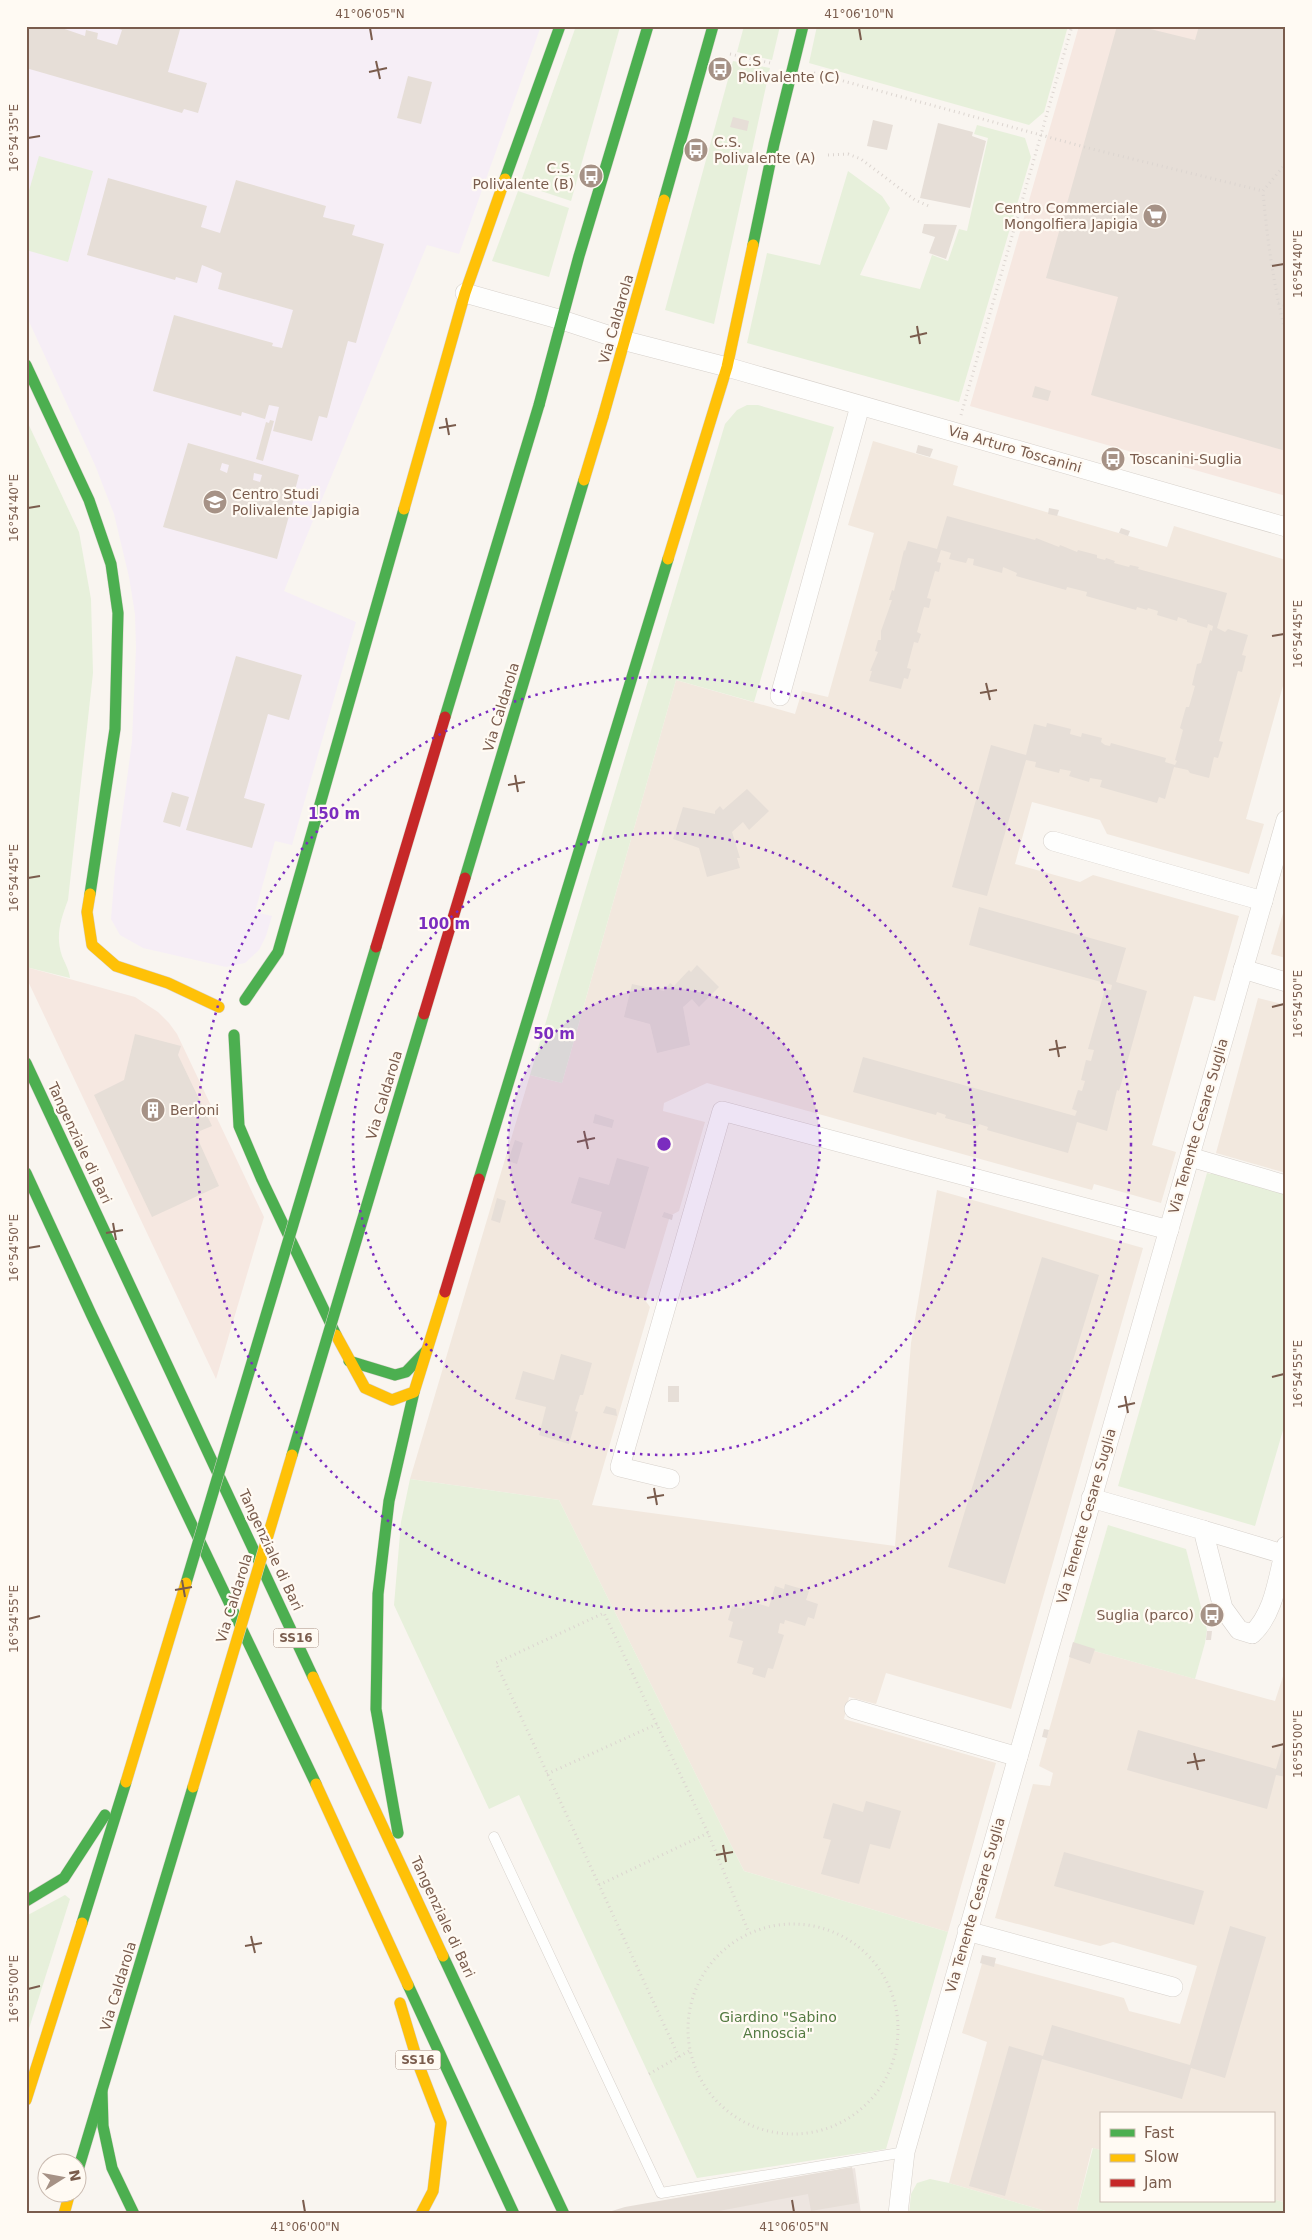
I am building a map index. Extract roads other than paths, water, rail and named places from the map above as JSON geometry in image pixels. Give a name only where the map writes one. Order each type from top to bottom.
[{"type":"main road","points":[[26,365],[89,500],[111,564],[118,613],[115,729],[87,912],[92,945],[116,966],[232,1005],[278,952],[465,293],[560,26]]},
{"type":"main road","points":[[26,2100],[126,1782],[539,405],[648,26]]},
{"type":"main road","name":"Via Caldarola","points":[[83,2152],[626,341],[712,26]]},
{"type":"main road","points":[[234,1035],[239,1126],[262,1180],[349,1361],[365,1388],[392,1400],[414,1392],[727,367],[774,144],[803,26]]},
{"type":"main road","points":[[222,1030],[234,1035],[246,1032]]},
{"type":"main road","name":"Tangenziale di Bari","points":[[26,1064],[564,2214]]},
{"type":"main road","name":"SS16","points":[[26,1173],[92,1316],[273,1692],[514,2214]]},
{"type":"main road","points":[[69,1298],[92,1316]]},
{"type":"main road","points":[[349,1361],[395,1375],[406,1372],[428,1349]]},
{"type":"main road","name":"SS16","points":[[405,1871],[376,1709],[378,1594],[389,1501],[414,1392]]},
{"type":"main road","points":[[26,1901],[64,1878],[126,1782]]},
{"type":"main road","name":"SS16","points":[[371,1906],[419,2066],[441,2123],[433,2191],[421,2214]]},
{"type":"main road","points":[[102,2091],[103,2126],[112,2168],[134,2214]]},
{"type":"street","name":"Via Arturo Toscanini","points":[[465,293],[562,320],[626,341],[727,367],[1286,527]]},
{"type":"street","points":[[780,696],[860,406]]},
{"type":"street","name":"Via Tenente Cesare Suglia","points":[[898,2214],[905,2152],[1286,820]]},
{"type":"street","points":[[1054,841],[1263,901]]},
{"type":"street","points":[[1243,969],[1286,982]]},
{"type":"street","points":[[670,1479],[620,1467],[722,1111],[1169,1230]]},
{"type":"street","points":[[1190,1157],[1286,1185]]},
{"type":"street","points":[[1091,1498],[1203,1530],[1285,1550],[1270,1607],[1262,1625],[1252,1634],[1239,1630],[1224,1608],[1203,1530]]},
{"type":"street","points":[[854,1709],[1018,1757]]},
{"type":"street","points":[[967,1931],[1173,1987]]},
{"type":"lane","points":[[494,1837],[661,2193],[905,2152]]},
{"type":"place","name":"C.S Polivalente (C)","points":[[720,69]]},
{"type":"place","name":"C.S. Polivalente (A)","points":[[696,150]]},
{"type":"place","name":"C.S. Polivalente (B)","points":[[591,176]]},
{"type":"place","name":"Centro Commerciale Mongolfiera Japigia","points":[[1155,216]]},
{"type":"place","name":"Toscanini-Suglia","points":[[1113,459]]},
{"type":"place","name":"Centro Studi Polivalente Japigia","points":[[215,502]]},
{"type":"place","name":"Berloni","points":[[153,1110]]},
{"type":"place","name":"Suglia (parco)","points":[[1212,1615]]},
{"type":"park label","name":"Giardino \"Sabino Annoscia\"","points":[[778,2025]]}]
